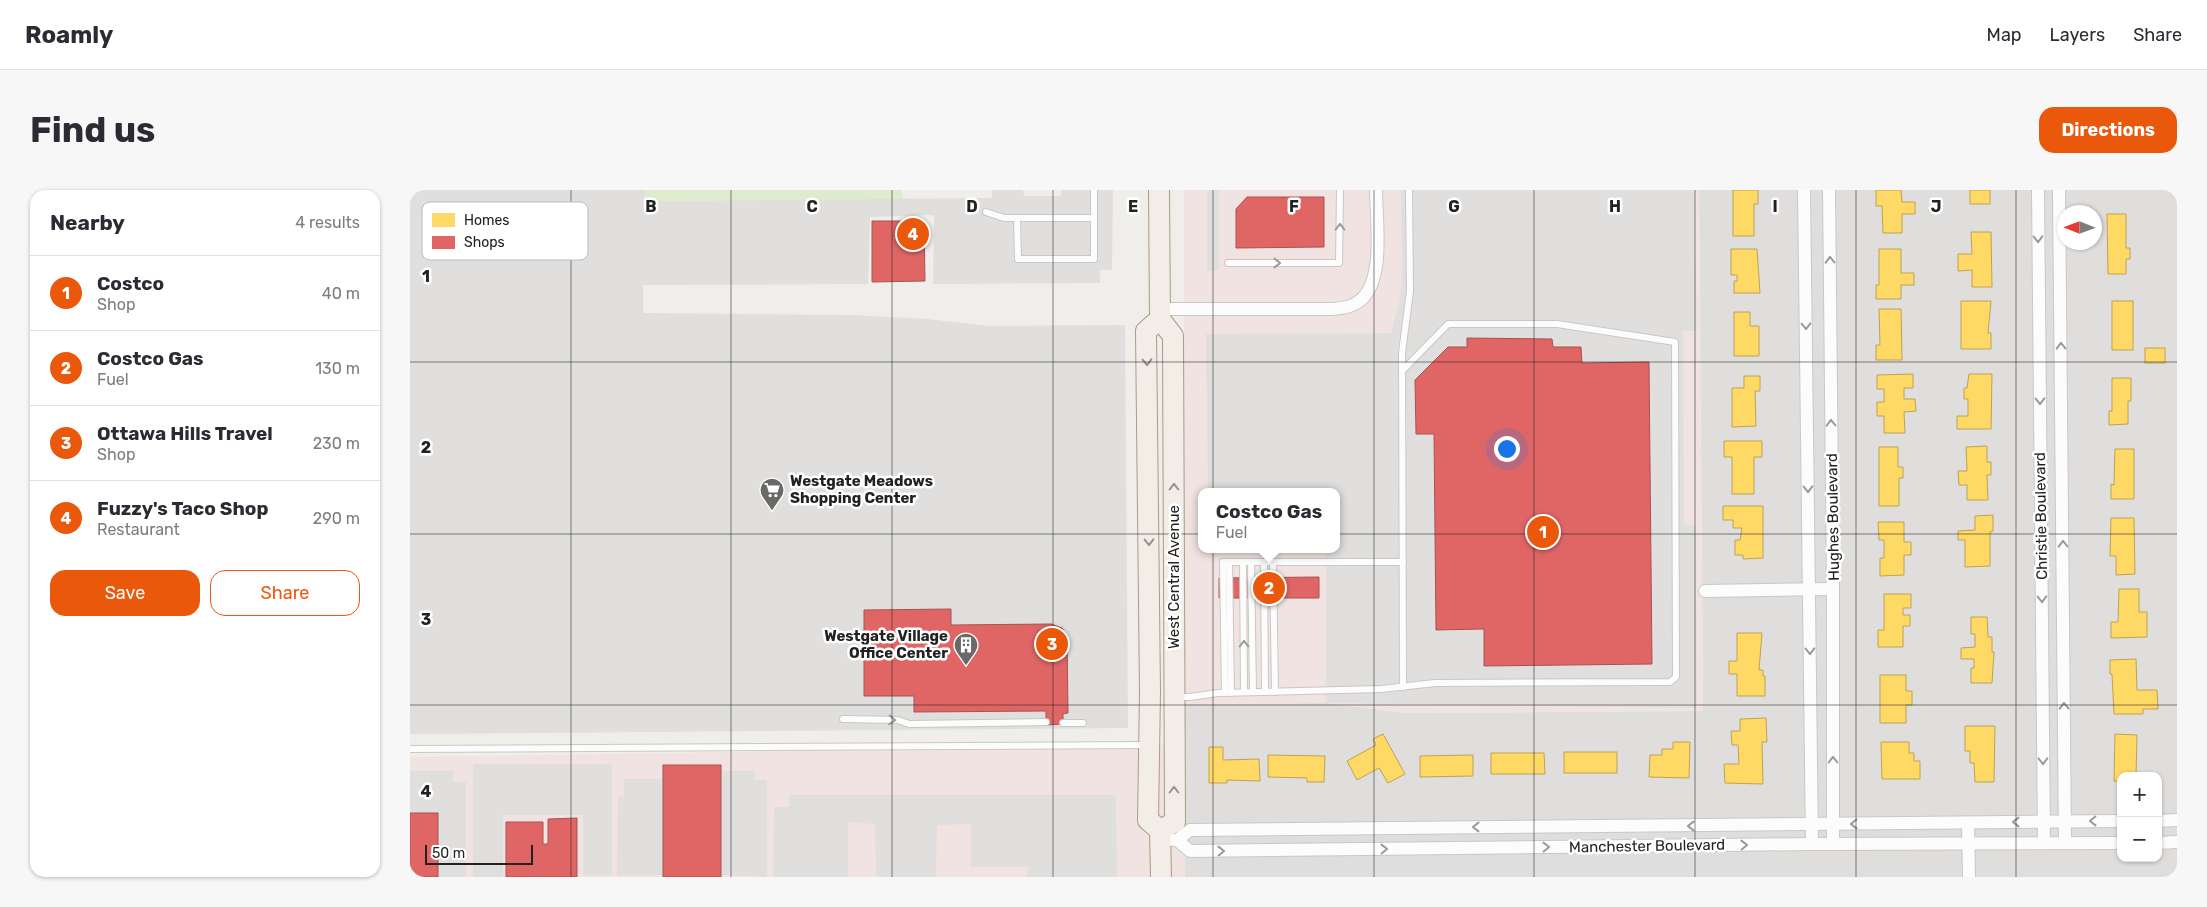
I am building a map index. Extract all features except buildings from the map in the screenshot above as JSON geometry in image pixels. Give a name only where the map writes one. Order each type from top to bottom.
[{"type":"main road","points":[[1159,190],[1160,314]]},
{"type":"main road","name":"West Central Avenue","points":[[1160,314],[1173,336],[1174,822],[1166,836],[1148,820],[1149,567],[1146,331],[1160,314]]},
{"type":"main road","points":[[1149,567],[1160,575],[1160,690],[1174,697]]},
{"type":"main road","points":[[1161,877],[1166,836]]},
{"type":"street","points":[[1160,314],[1332,309],[1347,307],[1357,303],[1366,295],[1376,273],[1376,190]]},
{"type":"street","name":"Hughes Boulevard","points":[[1804,190],[1812,844]]},
{"type":"street","name":"Hughes Boulevard","points":[[1829,190],[1833,589],[1833,844]]},
{"type":"street","name":"Christie Boulevard","points":[[2038,190],[2044,842]]},
{"type":"street","name":"Christie Boulevard","points":[[2059,190],[2065,842]]},
{"type":"street","points":[[1704,591],[1833,589]]},
{"type":"street","points":[[2162,820],[2177,820]]},
{"type":"street","name":"Manchester Boulevard","points":[[1166,836],[1190,830],[2117,821]]},
{"type":"street","points":[[1968,823],[1969,877]]},
{"type":"street","name":"Manchester Boulevard","points":[[1166,836],[1190,851],[1812,844],[2117,843]]},
{"type":"street","points":[[2162,843],[2177,842]]},
{"type":"lane","points":[[1017,218],[1018,259],[1094,259],[1094,190]]},
{"type":"lane","points":[[1228,262],[1339,263],[1340,190]]},
{"type":"lane","points":[[1403,687],[1402,353],[1410,291],[1409,190]]},
{"type":"lane","points":[[986,212],[1004,218],[1094,218]]},
{"type":"lane","points":[[1174,697],[1244,692],[1403,687],[1435,683],[1670,682],[1676,677],[1675,342],[1557,324],[1448,324],[1402,371]]},
{"type":"lane","points":[[1228,693],[1223,562],[1403,562]]},
{"type":"lane","points":[[1243,562],[1244,692]]},
{"type":"lane","points":[[1251,562],[1253,692]]},
{"type":"lane","points":[[1264,562],[1265,692]]},
{"type":"lane","points":[[1273,562],[1275,692]]},
{"type":"lane","points":[[843,719],[898,720],[909,724],[1046,722]]},
{"type":"lane","points":[[1063,722],[1083,723]]},
{"type":"lane","points":[[410,749],[1149,745]]},
{"type":"shaded area","name":"Westgate Meadows Shopping Center","points":[[410,190],[644,190],[644,201],[992,198],[992,190],[1023,190],[1024,196],[1061,196],[1061,190],[1113,190],[1112,270],[1100,270],[1100,283],[933,284],[934,215],[870,217],[868,284],[643,285],[643,313],[851,315],[927,319],[990,326],[1125,325],[1128,728],[410,734]],"holes":[[[950,609],[951,625],[1062,628],[1067,635],[1068,713],[1063,714],[1063,724],[1046,724],[1046,711],[915,712],[914,696],[864,696],[864,610]]]},
{"type":"shaded area","points":[[1184,190],[1699,190],[1703,711],[1406,713],[1326,703],[1184,704]]},
{"type":"shaded area","points":[[1207,190],[1219,190],[1219,270],[1207,271]]},
{"type":"shaded area","points":[[1401,190],[1694,190],[1697,331],[1683,331],[1684,524],[1696,526],[1697,708],[1326,703],[1326,553],[1340,553],[1340,488],[1208,488],[1206,334],[1391,333],[1402,284]],"holes":[[[1467,338],[1552,339],[1553,347],[1581,347],[1582,363],[1649,363],[1652,664],[1484,666],[1484,629],[1437,630],[1434,434],[1416,434],[1415,380],[1448,347],[1467,347]]]},
{"type":"shaded area","points":[[1699,190],[2177,190],[2177,877],[1185,877],[1184,704],[1326,703],[1406,713],[1703,711]]},
{"type":"shaded area","points":[[1184,745],[1185,877],[410,877],[410,757]]},
{"type":"shaded area","points":[[473,764],[612,764],[612,875],[583,875],[583,815],[503,815],[503,877],[473,877]]},
{"type":"shaded area","points":[[410,771],[453,771],[453,782],[466,782],[466,877],[438,877],[438,813],[410,813]]},
{"type":"shaded area","points":[[721,771],[755,771],[755,780],[767,780],[767,877],[721,875]]},
{"type":"shaded area","points":[[624,779],[663,779],[663,875],[617,875],[618,797],[624,796]]},
{"type":"shaded area","points":[[789,795],[1116,795],[1117,877],[1027,877],[1028,867],[971,867],[971,824],[937,825],[936,877],[876,877],[875,824],[848,822],[848,877],[773,877],[774,807],[789,807]]},
{"type":"green space","points":[[644,190],[902,190],[902,199],[644,201]]},
{"type":"place","name":"Fuzzy's Taco Shop","points":[[913,234]]},
{"type":"place","name":"Westgate Meadows Shopping Center","points":[[772,511]]},
{"type":"place","name":"Costco","points":[[1543,532]]},
{"type":"place","name":"Costco Gas","points":[[1269,588]]},
{"type":"place","name":"Ottawa Hills Travel","points":[[1052,644]]},
{"type":"place","name":"Westgate Village Office Center","points":[[966,666]]}]
